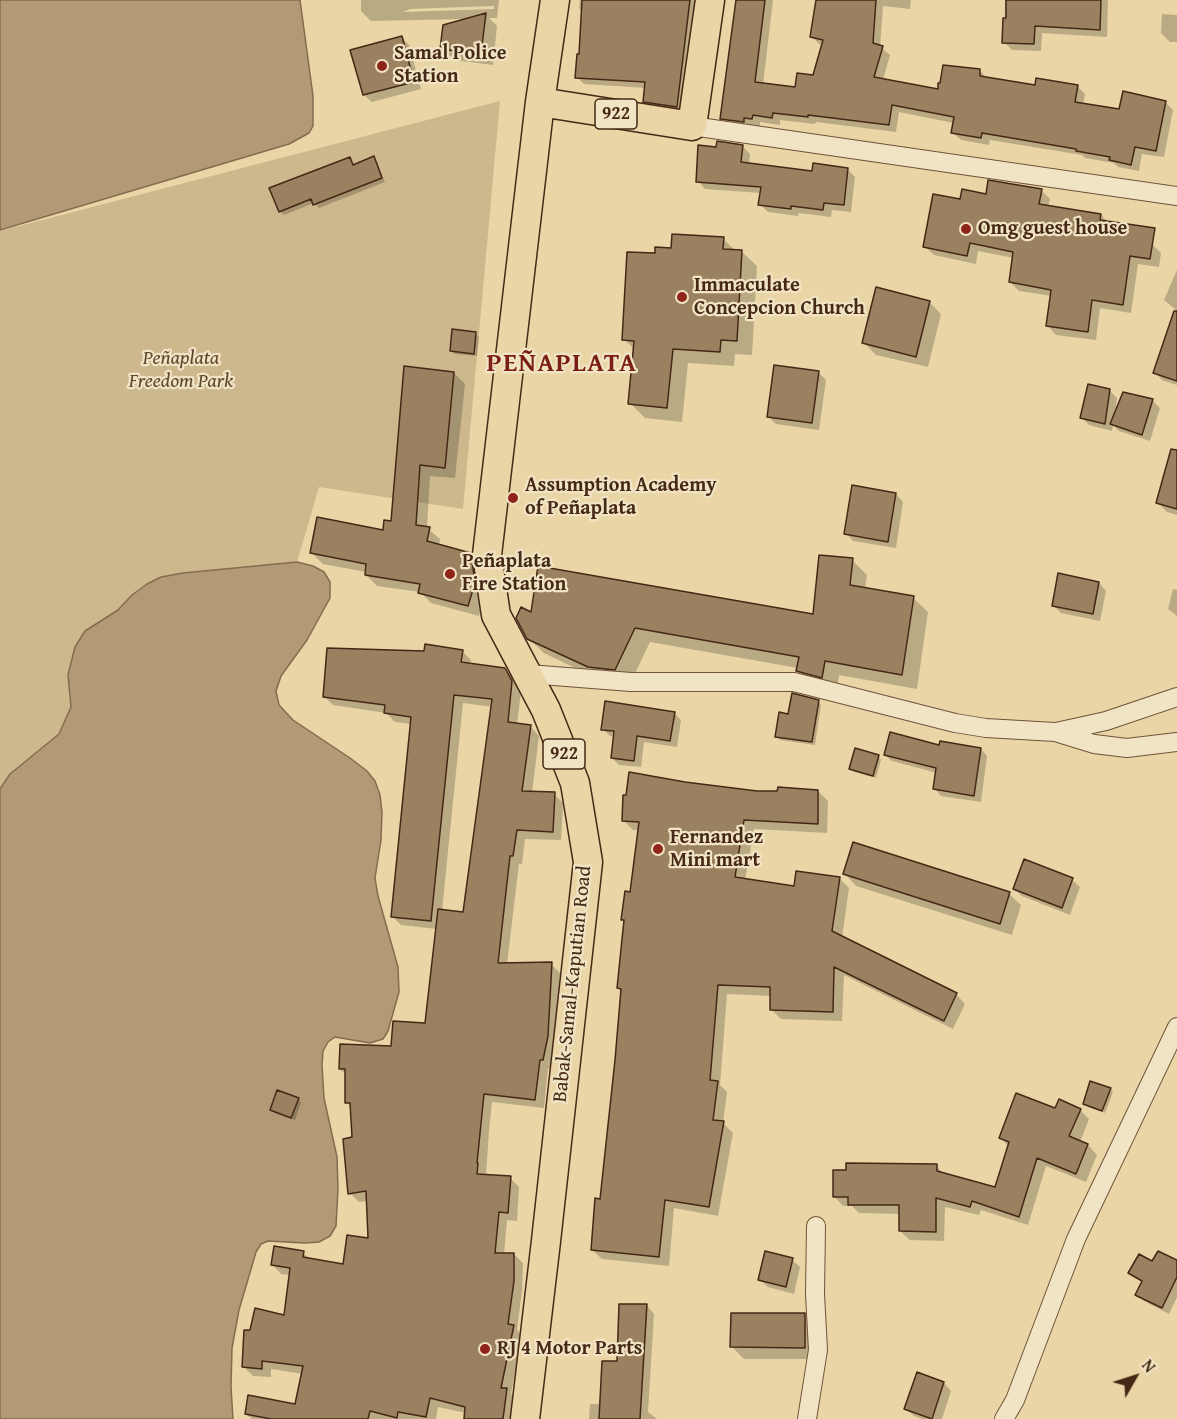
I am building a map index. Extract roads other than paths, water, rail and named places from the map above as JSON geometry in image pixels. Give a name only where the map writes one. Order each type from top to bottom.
[{"type":"main road","name":"Babak-Samal-Kaputian Road","points":[[525,1419],[588,862],[575,783],[546,710],[496,615],[487,555],[540,102],[555,0]]},
{"type":"main road","points":[[692,126],[710,0]]},
{"type":"main road","name":"922","points":[[540,102],[692,126]]},
{"type":"street","points":[[692,126],[1177,196]]},
{"type":"street","points":[[528,674],[631,682],[794,682],[955,723],[986,728],[1054,732],[1094,744],[1127,748],[1177,742]]},
{"type":"street","points":[[1054,732],[1106,721],[1177,697]]},
{"type":"street","points":[[1004,1419],[1015,1400],[1076,1239],[1177,1027]]},
{"type":"street","points":[[807,1419],[818,1350],[814,1294],[816,1226]]},
{"type":"place","name":"Samal Police Station","points":[[382,66]]},
{"type":"place","name":"Omg guest house","points":[[966,229]]},
{"type":"place","name":"Immaculate Concepcion Church","points":[[682,297]]},
{"type":"place","name":"Assumption Academy of Peñaplata","points":[[513,498]]},
{"type":"place","name":"Peñaplata Fire Station","points":[[450,574]]},
{"type":"place","name":"Fernandez Mini mart","points":[[658,849]]},
{"type":"place","name":"RJ 4 Motor Parts","points":[[485,1349]]},
{"type":"district","name":"PEÑAPLATA","points":[[562,364]]},
{"type":"park label","name":"Peñaplata Freedom Park","points":[[181,370]]}]
